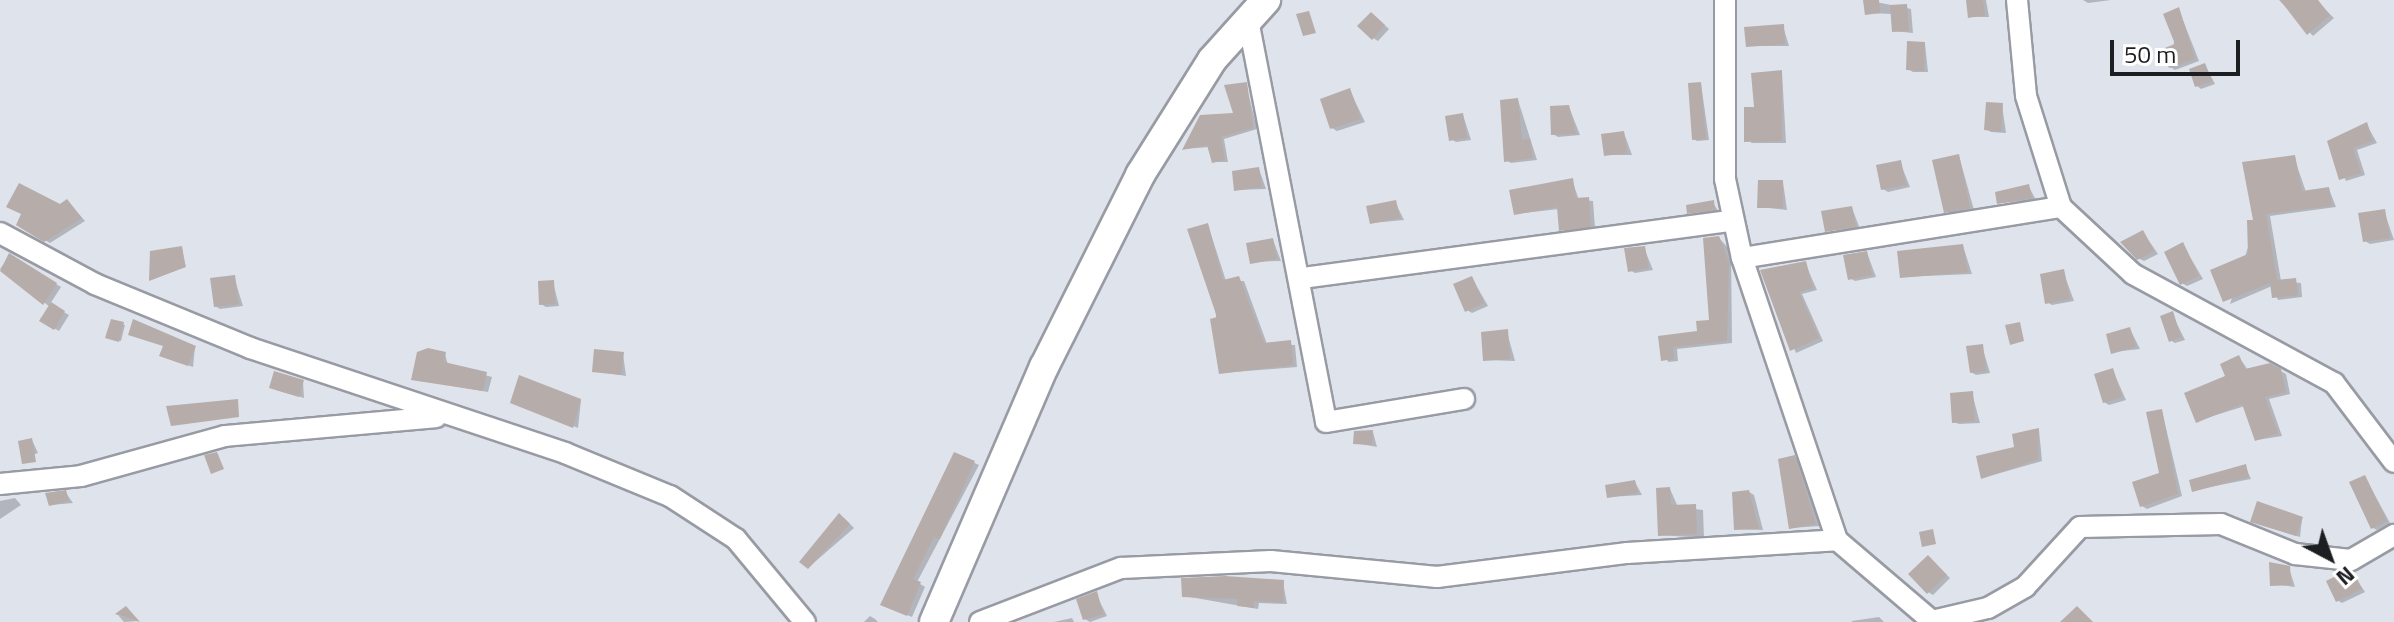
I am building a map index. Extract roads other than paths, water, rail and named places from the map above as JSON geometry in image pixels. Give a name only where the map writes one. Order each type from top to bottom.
[{"type":"street","points":[[1725,0],[1725,179],[1742,258],[1837,540],[1932,621],[1988,608],[2025,587],[2080,527],[2221,524],[2295,554],[2351,560],[2394,535]]},
{"type":"street","points":[[2017,0],[2026,96],[2061,207],[2133,274],[2334,383],[2394,462]]},
{"type":"street","points":[[1257,10],[1326,422],[1464,399]]},
{"type":"street","points":[[934,622],[1044,367],[1140,175],[1212,60],[1257,10]]},
{"type":"street","points":[[1742,258],[2061,207]]},
{"type":"street","points":[[1302,278],[1732,221]]},
{"type":"street","points":[[0,233],[95,284],[236,343],[444,416],[565,453],[670,496],[736,539],[805,622]]},
{"type":"street","points":[[0,484],[81,476],[225,436],[444,416]]},
{"type":"street","points":[[980,622],[1121,568],[1271,561],[1437,577],[1627,553],[1837,540]]}]
